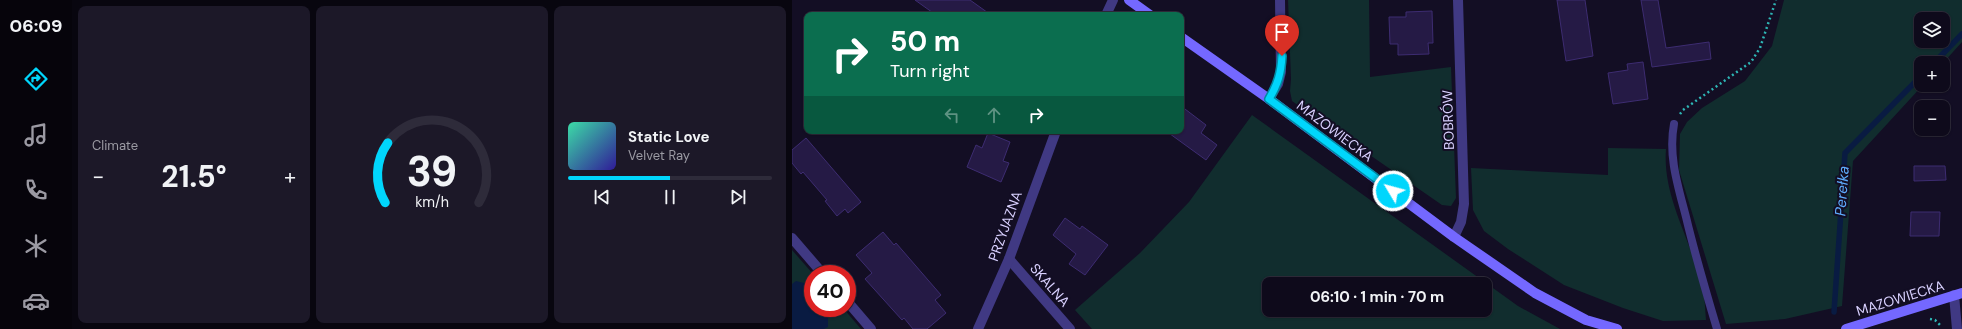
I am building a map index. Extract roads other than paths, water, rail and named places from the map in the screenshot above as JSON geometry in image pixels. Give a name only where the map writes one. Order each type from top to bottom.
[{"type":"street","points":[[1107,12],[1113,0]]},
{"type":"street","points":[[1129,0],[1146,12]]},
{"type":"street","points":[[1269,99],[1278,84],[1281,72],[1280,0]]},
{"type":"street","name":"BOBRÓW","points":[[1454,237],[1461,222],[1464,204],[1458,0]]},
{"type":"street","name":"MAZOWIECKA","points":[[1184,39],[1269,99],[1454,237],[1536,293],[1564,310],[1586,320],[1617,329]]},
{"type":"street","name":"PRZYJAZNA","points":[[978,329],[1009,259],[1055,134]]},
{"type":"street","points":[[792,238],[815,265]]},
{"type":"street","name":"SKALNA","points":[[1009,259],[1070,329]]},
{"type":"street","points":[[1957,329],[1958,294]]},
{"type":"street","name":"MAZOWIECKA","points":[[1846,329],[1958,294]]},
{"type":"street","points":[[856,312],[871,329]]},
{"type":"lane","points":[[1674,124],[1672,135],[1674,169],[1696,257],[1717,329]]},
{"type":"water","points":[[796,281],[804,283],[804,317],[828,317],[828,327],[824,329],[792,329],[792,284]]},
{"type":"waterway","name":"Perełka","points":[[1941,56],[1962,34]]},
{"type":"waterway","name":"Perełka","points":[[1834,312],[1845,153],[1914,83]]}]
